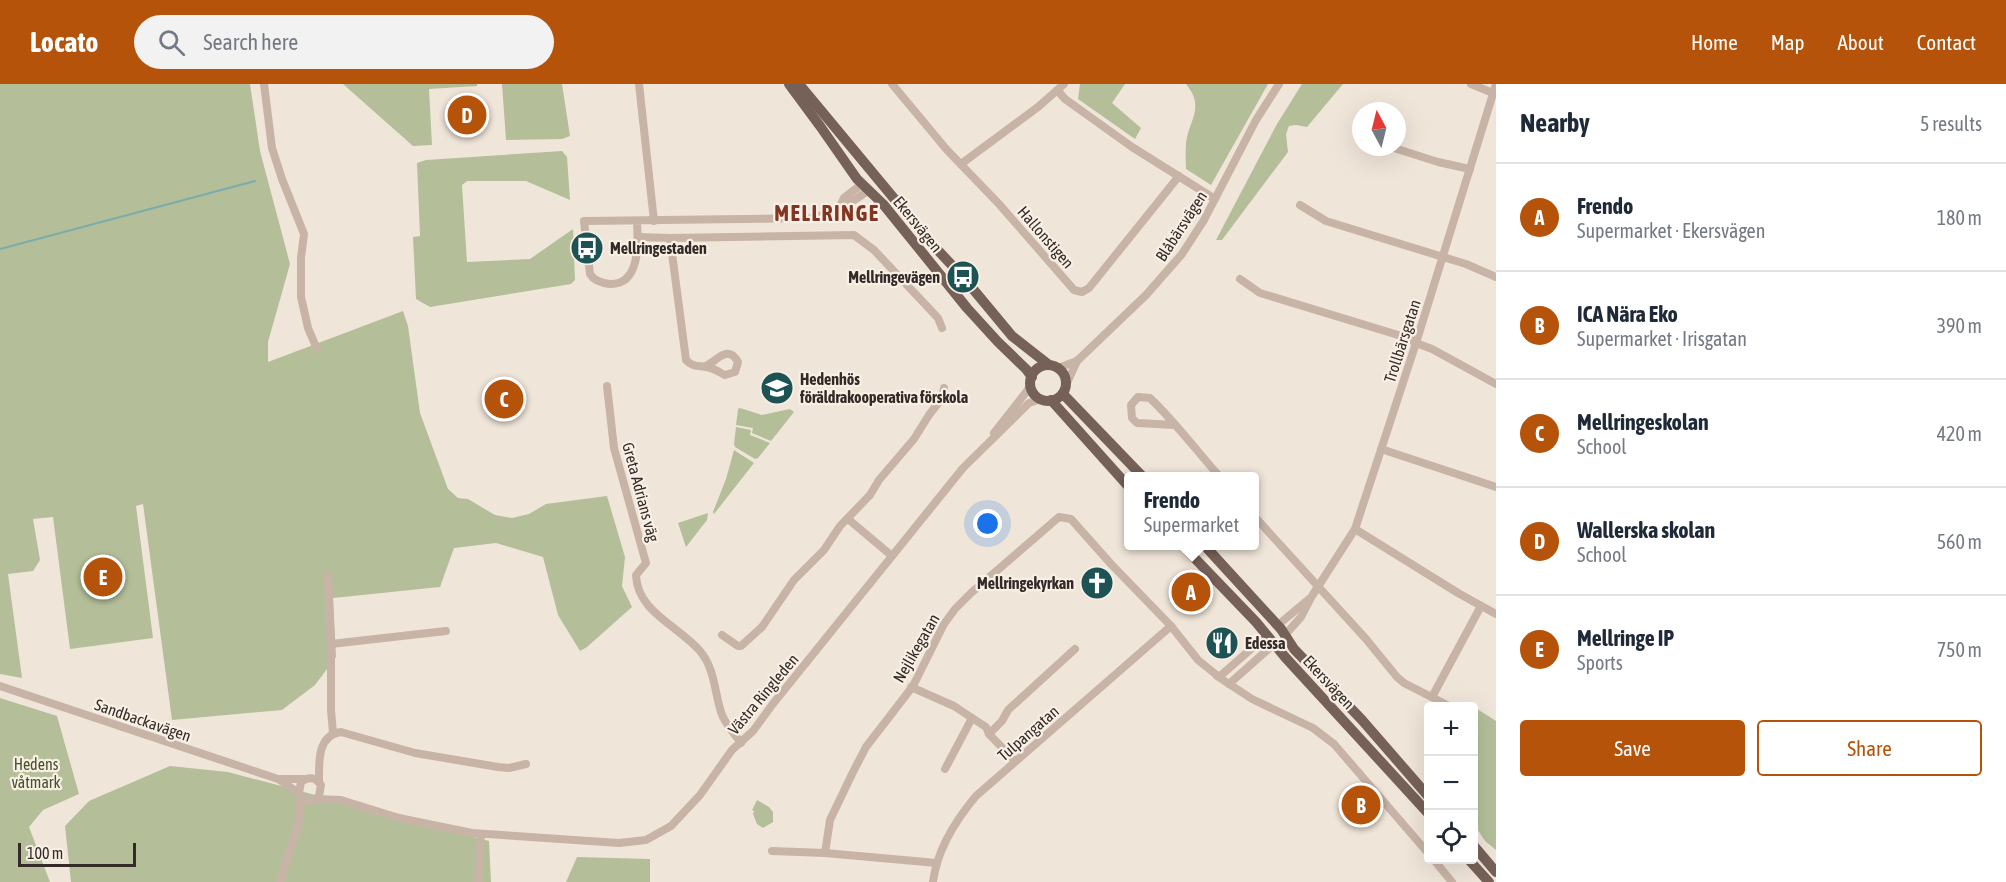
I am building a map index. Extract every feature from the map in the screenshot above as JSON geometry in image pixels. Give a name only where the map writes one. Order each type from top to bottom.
[{"type":"main road","name":"Ekersvägen","points":[[789,84],[845,164],[898,222],[967,308],[1026,369],[1031,381]]},
{"type":"main road","name":"Ekersvägen","points":[[800,84],[931,243],[957,270],[1012,336],[1054,367]]},
{"type":"main road","points":[[866,187],[877,178]]},
{"type":"main road","points":[[1124,482],[1046,400],[1035,394],[1031,381],[1036,369],[1054,367],[1064,375],[1065,389],[1138,472]]},
{"type":"main road","points":[[1046,400],[1065,389]]},
{"type":"main road","name":"Ekersvägen","points":[[1187,550],[1425,810]]},
{"type":"main road","name":"Ekersvägen","points":[[1209,550],[1281,630],[1294,649],[1362,720],[1424,791]]},
{"type":"main road","points":[[1267,635],[1281,630]]},
{"type":"main road","points":[[1274,644],[1281,630]]},
{"type":"main road","points":[[1478,852],[1496,872]]},
{"type":"main road","points":[[1472,864],[1489,882]]},
{"type":"street","points":[[264,84],[272,148],[304,234],[301,258],[301,297],[308,328],[317,349]]},
{"type":"street","points":[[639,84],[654,221]]},
{"type":"street","name":"Hallonstigen","points":[[892,84],[947,150],[999,204],[1074,290],[1082,292],[1089,288],[1179,176]]},
{"type":"street","points":[[961,164],[1065,84]]},
{"type":"street","name":"Blåbärsvägen","points":[[1065,389],[1077,361],[1146,295],[1182,254],[1215,199],[1256,120],[1279,84]]},
{"type":"street","points":[[1471,84],[1493,93]]},
{"type":"street","name":"Trollbärsgatan","points":[[1281,630],[1312,596],[1355,528],[1416,343],[1496,84]]},
{"type":"street","points":[[1058,91],[1065,99],[1123,141],[1215,199]]},
{"type":"street","points":[[1406,152],[1470,169]]},
{"type":"street","points":[[637,221],[638,258],[625,279],[615,284],[593,279],[590,274],[584,221],[813,218],[849,204],[866,187]]},
{"type":"street","points":[[1300,205],[1326,221],[1443,256],[1496,278]]},
{"type":"street","points":[[638,237],[854,235],[874,250],[938,318],[942,328]]},
{"type":"street","points":[[670,238],[686,360],[689,364],[706,366]]},
{"type":"street","points":[[1240,279],[1260,293],[1408,338],[1496,384]]},
{"type":"street","name":"Blåbärsvägen","points":[[1054,367],[1077,361]]},
{"type":"street","name":"Västra Ringleden","points":[[1007,421],[1031,381]]},
{"type":"street","name":"Greta Adrians väg","points":[[607,386],[614,448],[646,563],[636,575],[640,592],[647,605],[694,644],[702,654],[715,681],[723,718],[741,742]]},
{"type":"street","points":[[722,635],[738,646],[747,641],[774,611],[794,580],[870,495],[879,480],[914,439],[942,398],[944,388]]},
{"type":"street","points":[[1175,425],[1137,423],[1132,418],[1131,405],[1138,397],[1150,398],[1175,425],[1215,472]]},
{"type":"street","name":"Västra Ringleden","points":[[481,834],[636,843],[653,837],[671,826],[715,776],[732,750],[753,731],[892,556],[976,455],[1007,421],[1029,403],[1046,400]]},
{"type":"street","points":[[1382,448],[1496,487]]},
{"type":"street","name":"Nejlikegatan","points":[[825,853],[830,820],[853,772],[866,747],[911,687],[944,624],[955,609],[1059,517],[1071,519],[1171,626],[1206,668],[1252,699],[1306,724],[1334,744],[1424,848]]},
{"type":"street","points":[[848,519],[892,556]]},
{"type":"street","points":[[1259,521],[1404,684],[1441,702]]},
{"type":"street","points":[[1355,528],[1458,593],[1496,614]]},
{"type":"street","points":[[328,576],[333,733]]},
{"type":"street","points":[[1432,697],[1481,606]]},
{"type":"street","name":"Tulpangatan","points":[[933,882],[945,842],[962,813],[976,796],[1171,626]]},
{"type":"street","points":[[331,644],[446,631]]},
{"type":"street","points":[[1224,681],[1267,635]]},
{"type":"street","points":[[1224,681],[1274,644]]},
{"type":"street","points":[[989,734],[1002,721],[1008,710],[1075,649]]},
{"type":"street","name":"Sandbackavägen","points":[[0,686],[278,779],[306,779]]},
{"type":"street","points":[[911,687],[954,706],[986,727],[989,734],[1015,761]]},
{"type":"street","points":[[945,769],[972,718]]},
{"type":"street","points":[[300,818],[321,793],[319,760],[325,739],[333,733],[341,732],[415,753],[498,767],[509,768],[526,764]]},
{"type":"street","points":[[280,882],[300,818],[299,786],[319,760]]},
{"type":"street","points":[[306,779],[312,778],[341,800]]},
{"type":"street","name":"Sandbackavägen","points":[[278,779],[299,795]]},
{"type":"street","points":[[299,795],[306,801],[341,800],[399,818],[481,834],[478,882]]},
{"type":"street","points":[[772,851],[825,853],[937,863]]},
{"type":"street","points":[[1437,864],[1452,882]]},
{"type":"green space","points":[[0,84],[250,84],[260,151],[290,264],[268,342],[268,362],[403,311],[408,326],[420,413],[448,489],[458,498],[468,499],[495,515],[512,518],[529,514],[546,504],[607,496],[625,557],[622,586],[632,607],[580,651],[558,615],[543,557],[496,543],[454,548],[440,587],[333,598],[336,657],[315,685],[282,710],[172,720],[143,504],[136,506],[153,638],[70,649],[53,517],[33,519],[40,560],[33,571],[8,574],[22,678],[0,674]]},
{"type":"green space","points":[[343,84],[477,84],[477,86],[429,89],[432,145],[413,146]]},
{"type":"green space","points":[[502,84],[562,84],[570,136],[562,139],[506,140]]},
{"type":"green space","points":[[1080,84],[1125,84],[1112,103],[1141,128],[1135,139],[1078,99]]},
{"type":"green space","points":[[1186,84],[1268,84],[1211,185],[1186,169],[1187,136],[1194,114],[1195,100]]},
{"type":"green space","points":[[1302,84],[1343,84],[1307,127],[1289,126],[1286,134],[1288,152],[1222,240],[1216,240],[1277,124]]},
{"type":"green space","points":[[562,151],[567,157],[570,200],[526,181],[467,181],[462,185],[467,262],[530,259],[573,229],[575,280],[571,284],[430,307],[416,299],[413,237],[420,236],[417,163],[426,160]]},
{"type":"green space","points":[[740,408],[762,415],[790,409],[794,412],[771,441],[752,433],[753,428],[736,425]]},
{"type":"green space","points":[[736,427],[751,430],[750,435],[770,443],[758,458],[755,459],[735,447]]},
{"type":"green space","points":[[734,450],[754,463],[714,514],[713,512]]},
{"type":"green space","points":[[708,513],[707,520],[686,547],[678,523]]},
{"type":"green space","name":"Hedens våtmark","points":[[0,698],[57,716],[79,794],[43,810],[29,827],[50,882],[0,882]]},
{"type":"green space","points":[[1478,710],[1496,721],[1496,850],[1485,841],[1478,830]]},
{"type":"green space","points":[[170,766],[228,772],[489,841],[491,882],[71,882],[65,826],[89,801]]},
{"type":"green space","points":[[757,800],[773,812],[773,822],[763,828],[757,824],[752,810]]},
{"type":"green space","points":[[577,857],[650,859],[650,882],[566,882]]},
{"type":"waterway","points":[[0,249],[255,181]]},
{"type":"place","name":"Wallerska skolan","points":[[467,115]]},
{"type":"place","name":"Mellringestaden","points":[[587,248]]},
{"type":"place","name":"Mellringevägen","points":[[963,277]]},
{"type":"place","name":"Hedenhös föräldrakooperativa förskola","points":[[777,388]]},
{"type":"place","name":"Mellringeskolan","points":[[504,399]]},
{"type":"place","name":"Mellringe IP","points":[[103,577]]},
{"type":"place","name":"Mellringekyrkan","points":[[1097,583]]},
{"type":"place","name":"Frendo","points":[[1191,592]]},
{"type":"place","name":"Edessa","points":[[1222,643]]},
{"type":"place","name":"ICA Nära Eko","points":[[1361,805]]},
{"type":"district","name":"MELLRINGE","points":[[827,213]]}]
